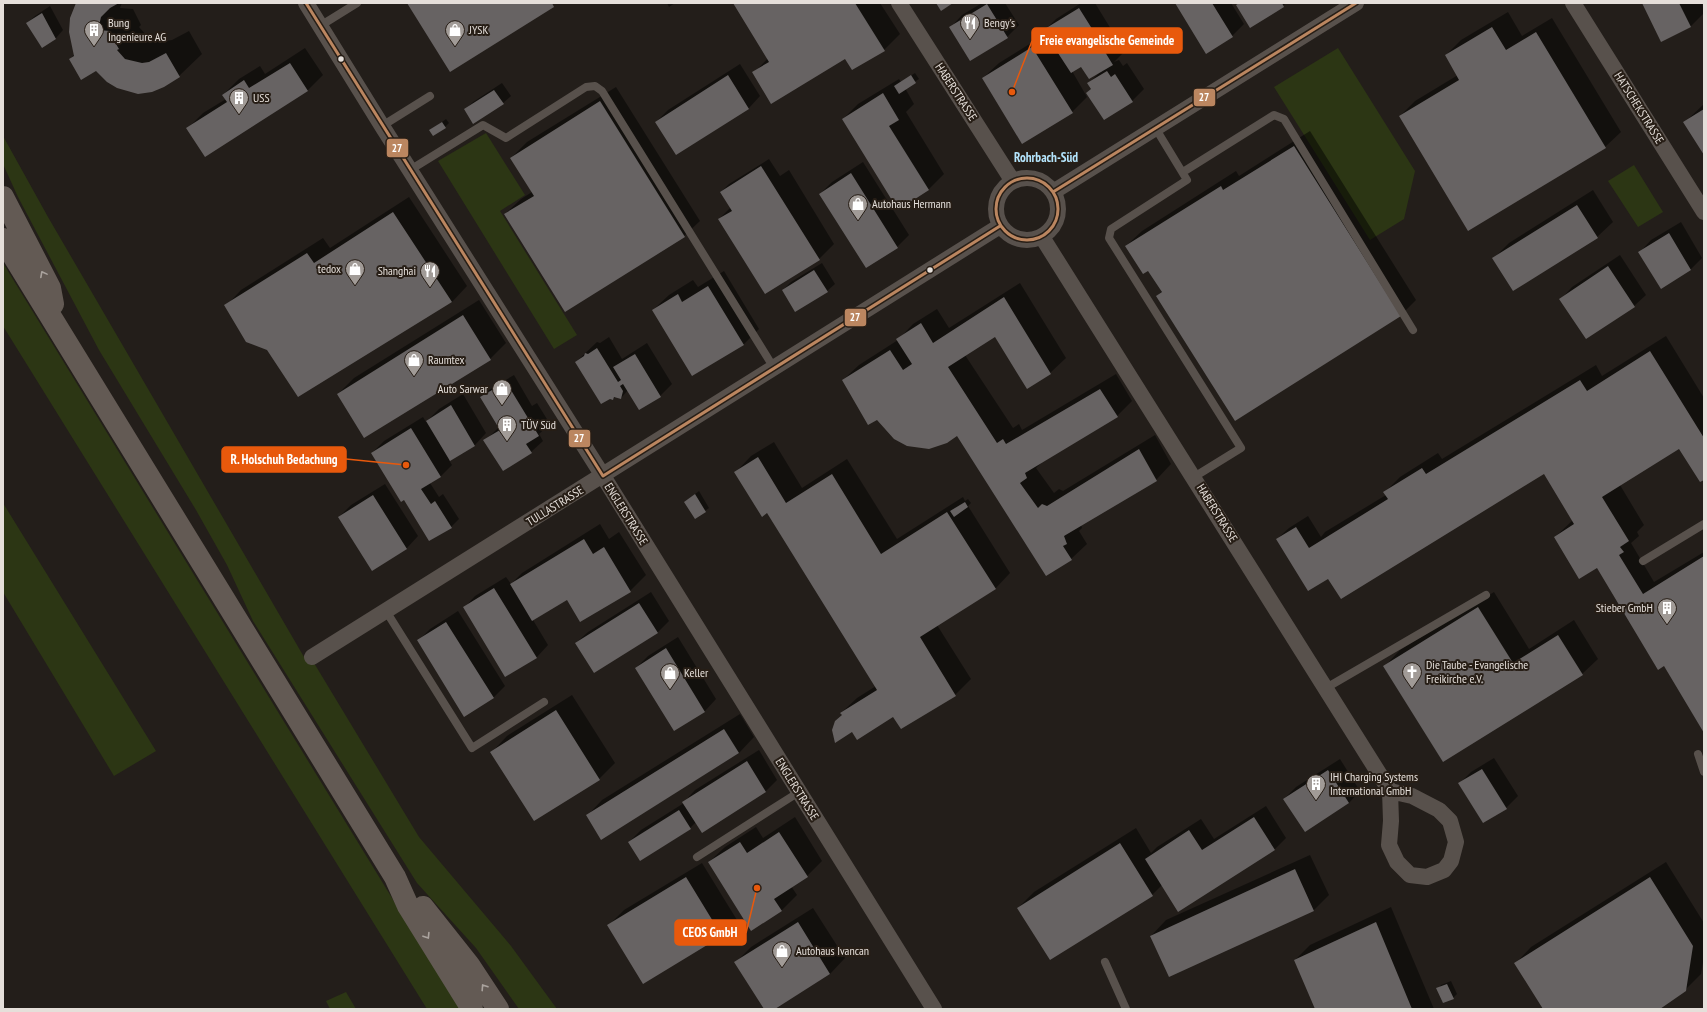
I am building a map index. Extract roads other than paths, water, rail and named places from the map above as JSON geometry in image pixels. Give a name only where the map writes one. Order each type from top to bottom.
[{"type":"main road","points":[[3,197],[50,288],[56,325]]},
{"type":"main road","points":[[3,239],[395,877],[408,906],[472,1009]]},
{"type":"main road","points":[[395,877],[416,899],[469,965],[498,1009]]},
{"type":"street","name":"ENGLERSTRASSE","points":[[306,3],[603,476],[799,792],[936,1007]]},
{"type":"street","name":"HABERSTRASSE","points":[[899,3],[1012,180]]},
{"type":"street","points":[[1053,192],[1356,3]]},
{"type":"street","name":"HATSCHEKSTRASSE","points":[[1573,3],[1704,212]]},
{"type":"street","points":[[1025,177],[1037,179],[1045,183],[1053,192],[1058,204],[1058,215],[1053,226],[1042,237],[1029,241],[1017,239],[1008,235],[1000,226],[996,215],[996,202],[1002,189],[1012,180],[1025,177]]},
{"type":"street","name":"TULLASTRASSE","points":[[312,657],[1000,226]]},
{"type":"street","name":"HABERSTRASSE","points":[[1042,237],[1390,791],[1391,821],[1389,845],[1397,862],[1410,875],[1427,877],[1444,870],[1451,861],[1456,842],[1450,820],[1428,803],[1412,796],[1390,791]]},
{"type":"lane","points":[[320,26],[358,3]]},
{"type":"lane","points":[[410,170],[483,125],[506,138],[586,87],[595,86],[602,91],[774,368]]},
{"type":"lane","points":[[382,126],[430,96]]},
{"type":"lane","points":[[1183,172],[1274,115],[1284,118],[1413,330]]},
{"type":"lane","points":[[1156,129],[1187,180],[1112,229],[1109,238],[1241,448],[1194,477]]},
{"type":"lane","points":[[1643,562],[1704,524]]},
{"type":"lane","points":[[1326,688],[1486,595]]},
{"type":"lane","points":[[386,611],[472,748],[544,702]]},
{"type":"lane","points":[[1698,754],[1704,772]]},
{"type":"lane","points":[[697,857],[799,792]]},
{"type":"lane","points":[[1106,962],[1126,1009]]},
{"type":"place","name":"Bengy's","points":[[970,40]]},
{"type":"place","name":"Bung Ingenieure AG","points":[[94,47]]},
{"type":"place","name":"JYSK","points":[[455,47]]},
{"type":"place","name":"Freie evangelische Gemeinde","points":[[1012,92]]},
{"type":"place","name":"USS","points":[[239,115]]},
{"type":"place","name":"Autohaus Hermann","points":[[858,221]]},
{"type":"place","name":"tedox","points":[[355,286]]},
{"type":"place","name":"Shanghai","points":[[430,288]]},
{"type":"place","name":"Raumtex","points":[[414,377]]},
{"type":"place","name":"Auto Sarwar","points":[[502,406]]},
{"type":"place","name":"TÜV Süd","points":[[507,442]]},
{"type":"place","name":"R. Holschuh Bedachung","points":[[406,465]]},
{"type":"place","name":"Stieber GmbH","points":[[1667,625]]},
{"type":"place","name":"Die Taube - Evangelische Freikirche e.V.","points":[[1412,689]]},
{"type":"place","name":"Keller","points":[[670,690]]},
{"type":"place","name":"IHI Charging Systems International GmbH","points":[[1316,801]]},
{"type":"place","name":"CEOS GmbH","points":[[757,888]]},
{"type":"place","name":"Autohaus Ivancan","points":[[782,968]]},
{"type":"district","name":"Rohrbach-Süd","points":[[1046,157]]}]
